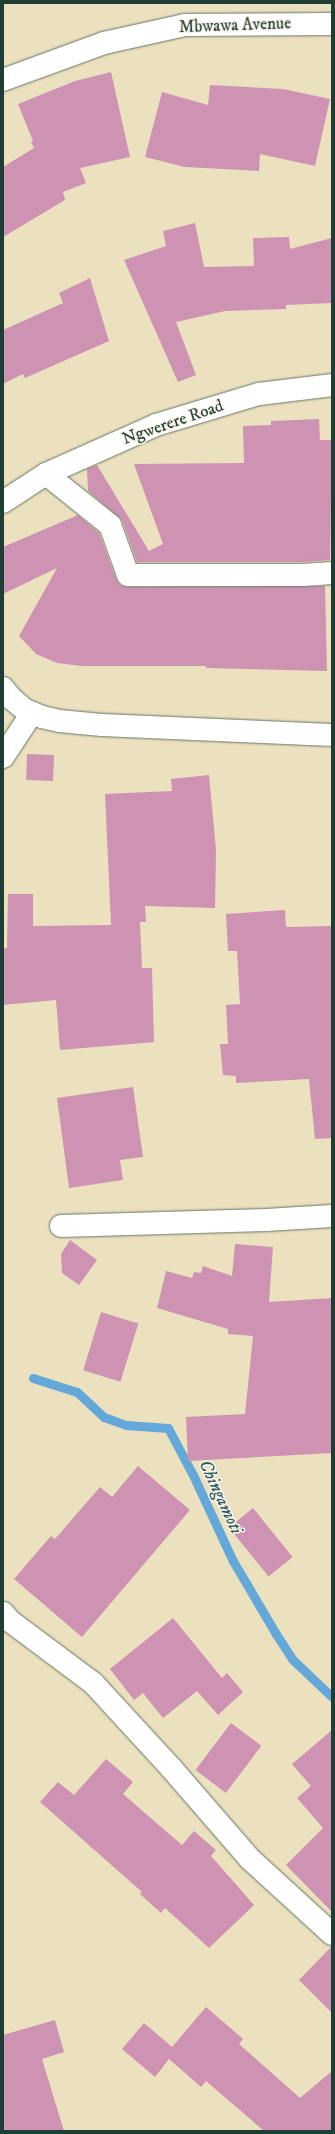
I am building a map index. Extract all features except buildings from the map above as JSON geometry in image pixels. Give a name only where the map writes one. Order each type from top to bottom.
[{"type":"street","name":"Mbwawa Avenue","points":[[3,80],[104,43],[185,25],[332,24]]},
{"type":"street","name":"Ngwerere Road","points":[[3,502],[46,474],[156,425],[259,394],[332,385]]},
{"type":"street","points":[[46,474],[110,524],[128,575],[303,575],[332,573]]},
{"type":"street","points":[[3,688],[12,699],[25,710],[42,717],[80,724],[332,735]]},
{"type":"street","points":[[3,757],[32,713]]},
{"type":"street","points":[[61,1226],[266,1220],[332,1216]]},
{"type":"street","points":[[3,1613],[93,1682],[172,1769],[250,1859],[332,1934]]},
{"type":"waterway","name":"Chingamoti","points":[[33,1378],[77,1392],[104,1417],[126,1425],[168,1428],[193,1475],[233,1561],[276,1634],[292,1659],[332,1697]]}]
